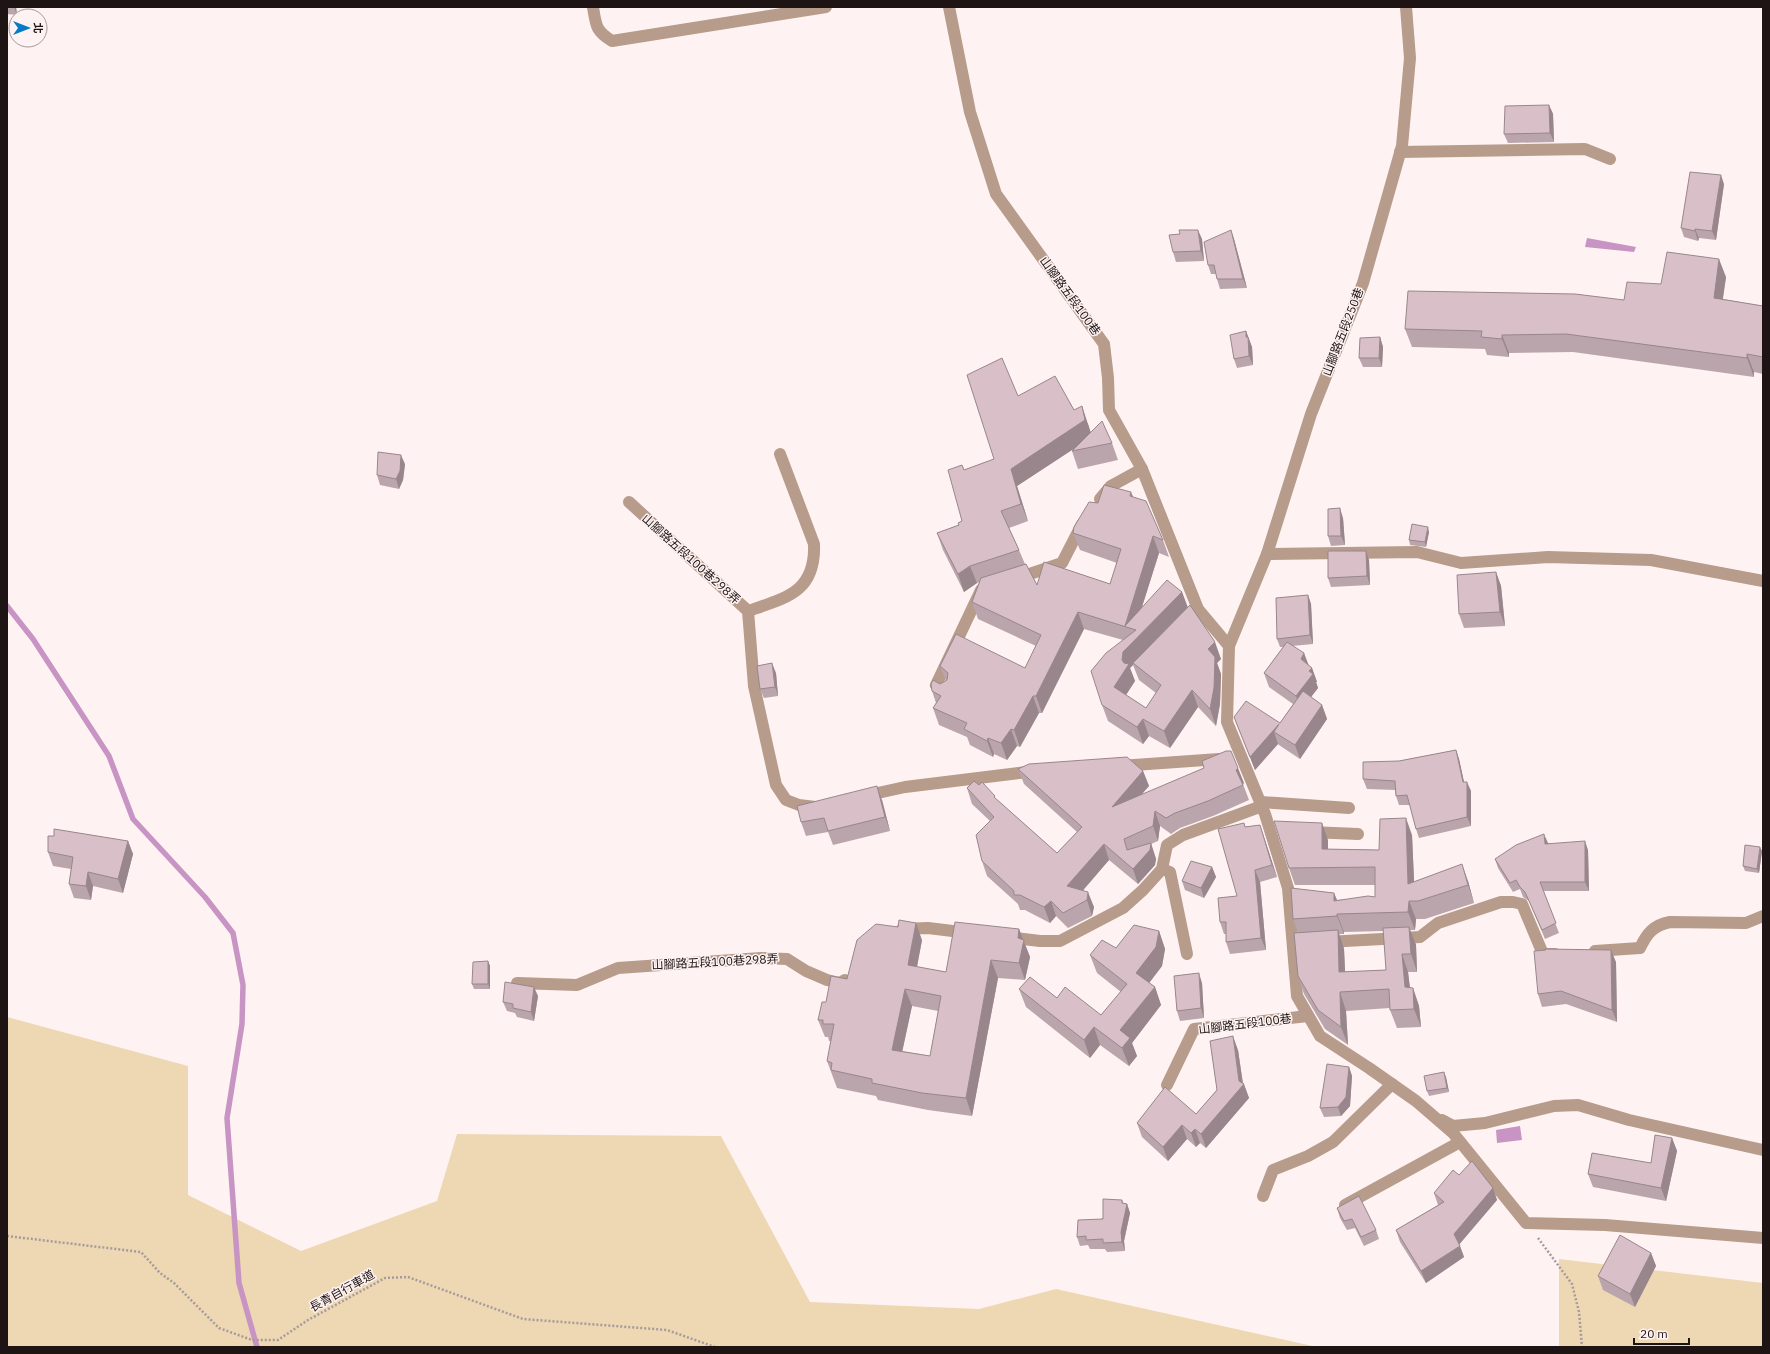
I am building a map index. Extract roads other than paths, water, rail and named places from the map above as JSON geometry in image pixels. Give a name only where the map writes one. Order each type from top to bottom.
[{"type":"lane","points":[[593,7],[595,20],[600,34],[612,41],[826,7]]},
{"type":"lane","name":"山腳路五段100巷","points":[[949,7],[970,112],[996,194],[1104,344],[1108,378],[1109,410],[1142,469],[1198,608],[1229,646]]},
{"type":"lane","name":"山腳路五段250巷","points":[[1229,646],[1267,554],[1311,414],[1363,283],[1402,146],[1410,58],[1406,7]]},
{"type":"lane","points":[[1400,152],[1585,149],[1610,159]]},
{"type":"lane","points":[[748,611],[787,598],[801,586],[810,574],[814,560],[814,544],[780,454]]},
{"type":"lane","points":[[947,693],[936,685],[979,590],[1062,563],[1090,514],[1111,486],[1142,469]]},
{"type":"lane","name":"山腳路五段100巷298弄","points":[[629,502],[748,611],[754,686],[776,785],[786,800],[799,806],[813,807],[825,805]]},
{"type":"lane","points":[[1267,554],[1417,552],[1461,563],[1548,558],[1651,560],[1763,582]]},
{"type":"lane","points":[[1187,619],[1198,608]]},
{"type":"lane","points":[[1229,646],[1227,722],[1271,831],[1288,888],[1297,996],[1320,1036],[1392,1084],[1453,1133],[1526,1223],[1605,1225],[1763,1238]]},
{"type":"lane","points":[[1108,766],[1242,758]]},
{"type":"lane","points":[[854,798],[905,787],[1045,770]]},
{"type":"lane","points":[[996,936],[1040,941],[1060,941],[1123,908],[1143,890],[1162,869],[1167,845],[1183,835],[1261,804],[1349,808]]},
{"type":"lane","points":[[1271,831],[1358,834]]},
{"type":"lane","points":[[1162,869],[1170,872],[1187,954]]},
{"type":"lane","points":[[1292,944],[1420,937],[1438,923],[1501,902],[1513,902],[1522,904],[1543,954],[1565,953]]},
{"type":"lane","points":[[1580,952],[1640,948],[1646,935],[1659,924],[1670,922],[1746,923],[1763,916]]},
{"type":"lane","points":[[889,930],[928,928],[980,934]]},
{"type":"lane","name":"山腳路五段100巷298弄","points":[[517,983],[577,985],[618,968],[761,958],[787,959],[806,971],[827,980],[840,983],[849,978],[851,972]]},
{"type":"lane","name":"山腳路五段100巷","points":[[1167,1085],[1194,1029],[1308,1016]]},
{"type":"lane","points":[[1263,1196],[1273,1170],[1308,1156],[1333,1142],[1392,1084]]},
{"type":"lane","points":[[1432,1115],[1453,1126],[1485,1123],[1554,1106],[1578,1105],[1629,1120],[1763,1150]]},
{"type":"lane","points":[[1340,1208],[1460,1142]]},
{"type":"waterway","points":[[7,606],[33,639],[109,756],[133,819],[205,897],[233,933],[243,985],[242,1024],[227,1118],[239,1283],[257,1347]]}]
